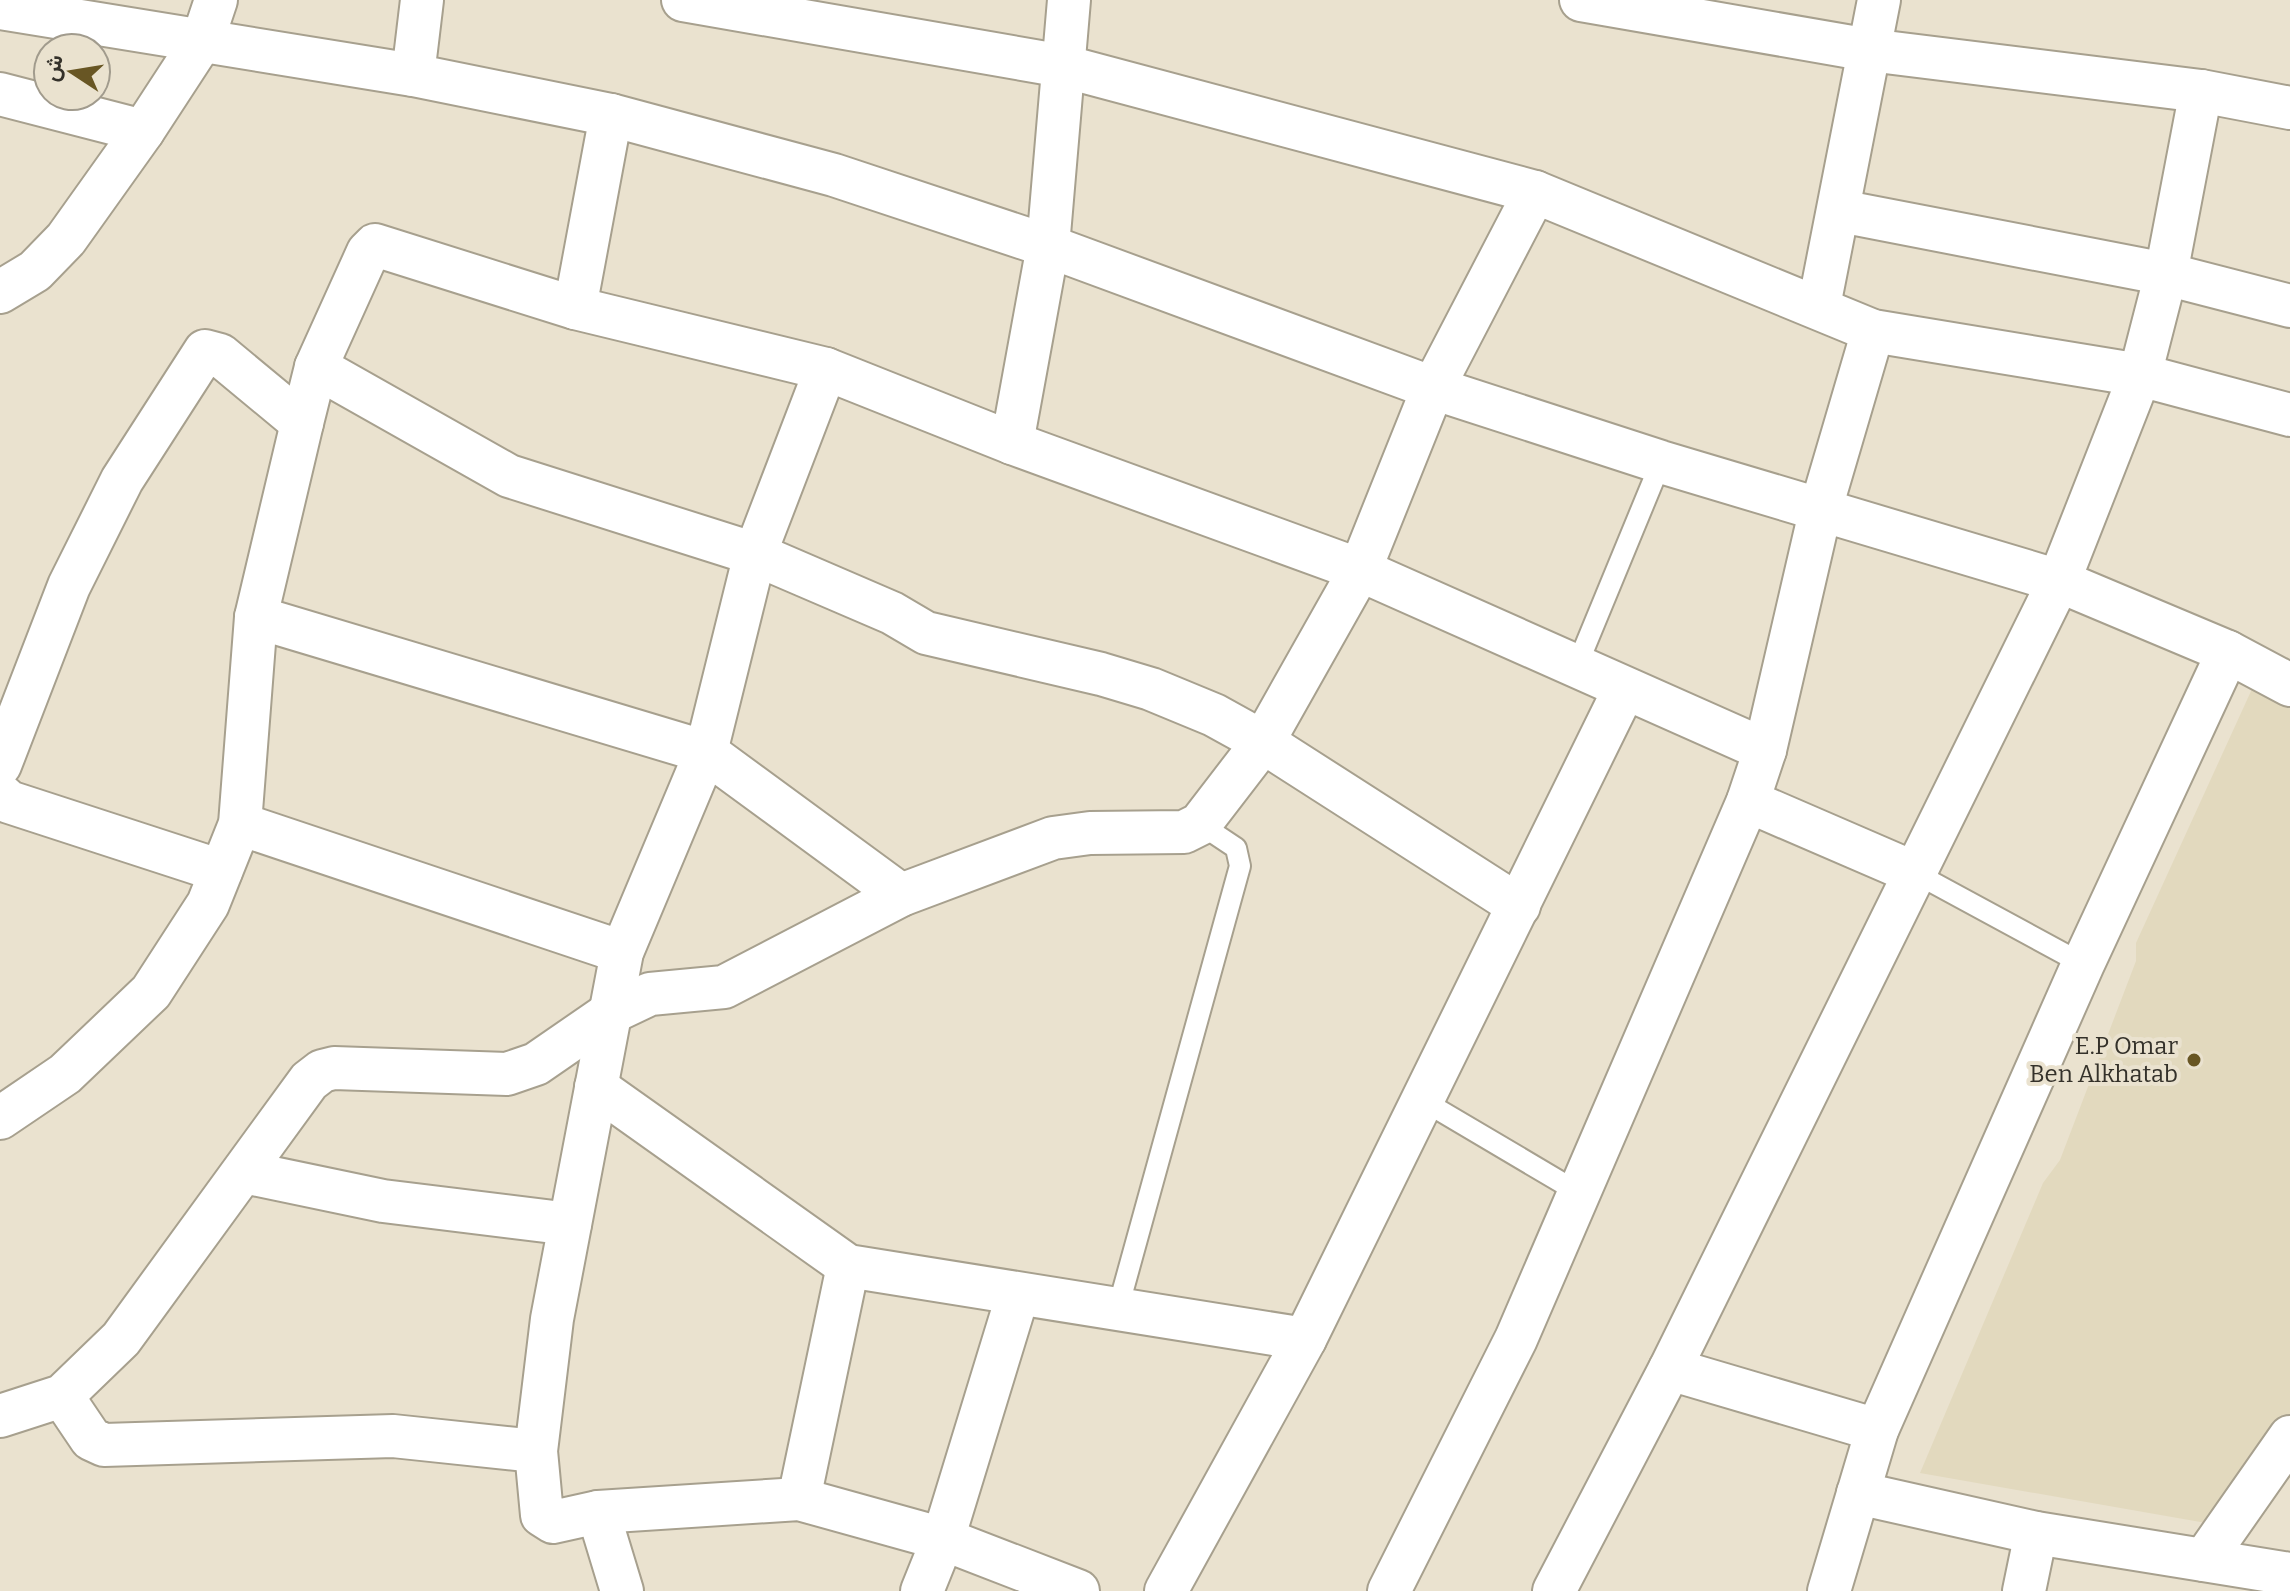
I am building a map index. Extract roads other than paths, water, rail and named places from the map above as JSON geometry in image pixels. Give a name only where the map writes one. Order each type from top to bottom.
[{"type":"street","points":[[0,292],[35,271],[66,239],[143,131],[203,39],[216,0]]},
{"type":"street","points":[[413,75],[422,0]]},
{"type":"street","points":[[683,0],[1063,66],[1535,192],[1819,306],[1873,331],[2140,375],[2290,415]]},
{"type":"street","points":[[1012,443],[1048,246],[1069,0]]},
{"type":"street","points":[[1581,0],[1869,50],[2201,91],[2290,108]]},
{"type":"street","points":[[1819,306],[1879,0]]},
{"type":"street","points":[[0,8],[413,75],[611,115],[834,175],[1048,246],[1433,388],[1661,462],[2059,581],[2228,652],[2290,685]]},
{"type":"street","points":[[1554,1591],[1670,1369],[2059,581],[2140,375],[2166,274],[2201,91]]},
{"type":"street","points":[[0,94],[143,131]]},
{"type":"street","points":[[575,308],[611,115]]},
{"type":"street","points":[[0,1416],[62,1396],[121,1339],[309,1081],[322,1071],[334,1068],[507,1074],[536,1064],[610,1013],[650,994],[724,987],[901,895],[1053,838],[1117,832],[1184,832],[1200,824],[1263,742],[1360,570],[1433,388],[1535,192]]},
{"type":"street","points":[[1840,211],[2166,274],[2290,306]]},
{"type":"street","points":[[0,1118],[65,1074],[151,992],[208,904],[240,824],[256,617],[316,367],[368,252],[375,245],[575,308],[826,369],[1012,443],[1360,570],[1624,690],[1765,750]]},
{"type":"street","points":[[1389,1591],[1516,1339],[1748,801],[1765,750],[1821,508],[1873,331]]},
{"type":"street","points":[[0,765],[48,636],[108,506],[205,351],[220,355],[302,423]]},
{"type":"street","points":[[316,367],[509,476],[755,554],[892,613],[926,633],[1151,689],[1214,715],[1263,742],[1519,906]]},
{"type":"street","points":[[826,369],[755,554],[706,752],[622,952],[552,1319],[536,1451],[542,1515],[547,1521],[598,1512],[799,1499],[943,1539],[1078,1591]]},
{"type":"street","points":[[256,617],[706,752],[901,895]]},
{"type":"street","points":[[1829,1591],[1877,1430],[2083,964],[2228,652]]},
{"type":"street","points":[[1166,1591],[1305,1339],[1624,690]]},
{"type":"street","points":[[0,794],[9,802],[221,871]]},
{"type":"street","points":[[1748,801],[1917,874]]},
{"type":"street","points":[[240,824],[622,952]]},
{"type":"street","points":[[596,1087],[848,1266],[1305,1339]]},
{"type":"street","points":[[244,1172],[383,1201],[570,1224]]},
{"type":"street","points":[[799,1499],[848,1266]]},
{"type":"street","points":[[922,1591],[943,1539],[1018,1294]]},
{"type":"street","points":[[1670,1369],[1877,1430]]},
{"type":"street","points":[[62,1396],[91,1439],[104,1445],[393,1436],[536,1451]]},
{"type":"street","points":[[2204,1560],[2290,1437]]},
{"type":"street","points":[[1858,1493],[2036,1533],[2290,1574]]},
{"type":"street","points":[[598,1512],[622,1591]]},
{"type":"street","points":[[2024,1591],[2036,1533]]},
{"type":"lane","points":[[1576,668],[1661,462]]},
{"type":"lane","points":[[1118,1308],[1240,866],[1236,848],[1200,824]]},
{"type":"lane","points":[[1917,874],[2083,964]]},
{"type":"lane","points":[[1422,1100],[1581,1194]]},
{"type":"place","name":"E.P Omar Ben Alkhatab","points":[[2194,1060]]}]
